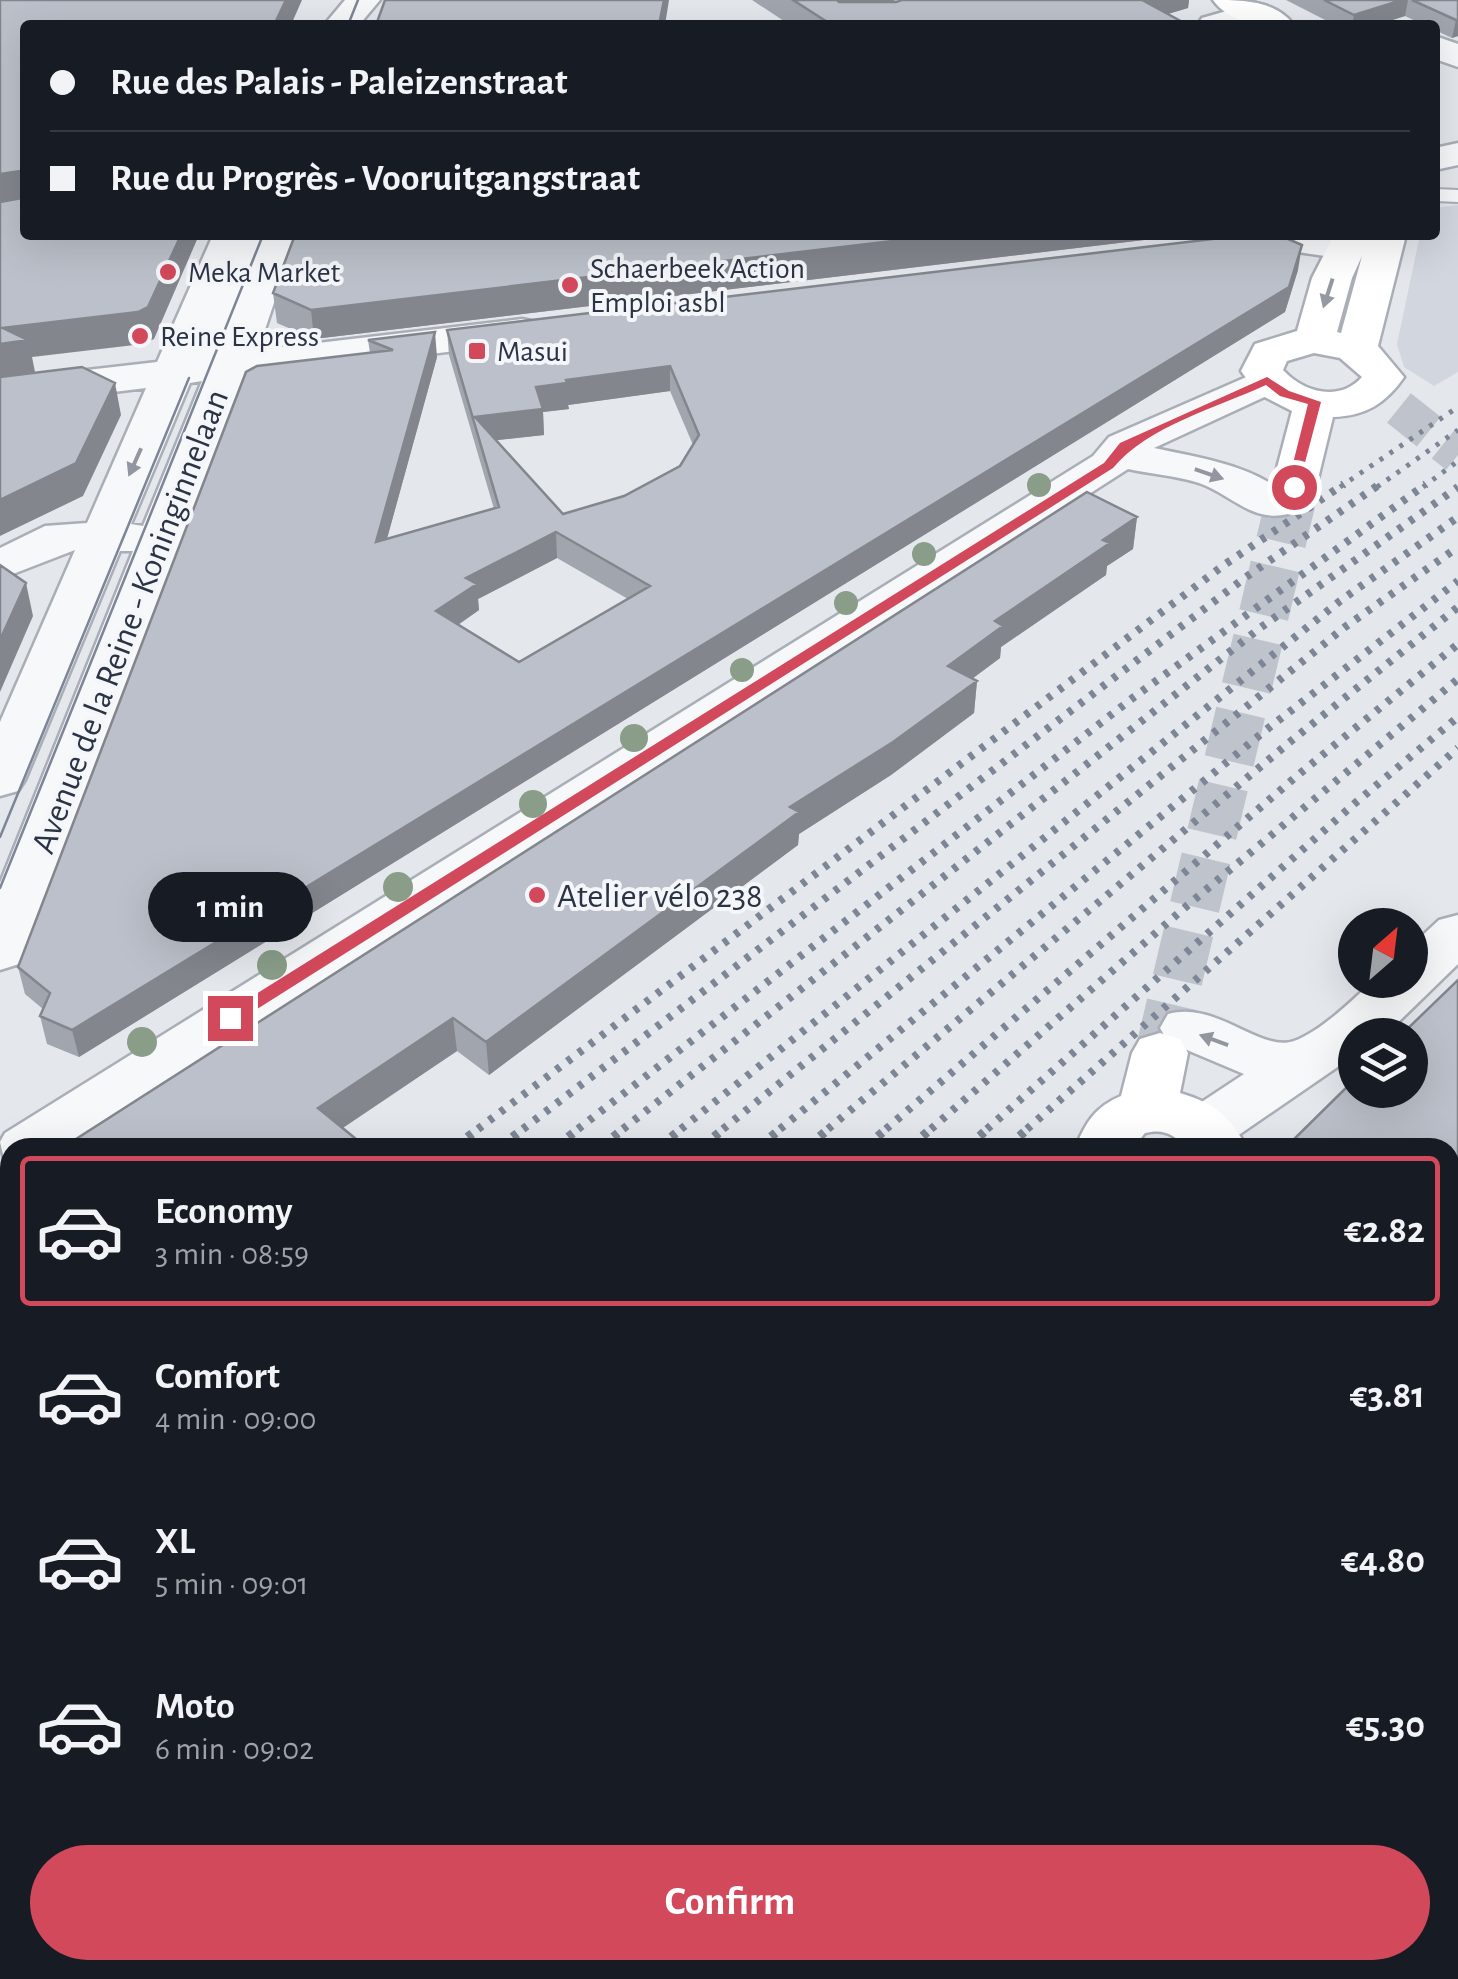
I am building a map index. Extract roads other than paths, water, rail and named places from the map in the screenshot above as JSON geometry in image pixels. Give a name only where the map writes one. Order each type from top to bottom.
[{"type":"main road","points":[[1314,341],[1332,278],[1367,247]]},
{"type":"main road","points":[[1358,350],[1367,247]]},
{"type":"main road","points":[[1314,341],[1358,350],[1376,362],[1388,399],[1351,402],[1289,392],[1262,370],[1270,353],[1296,342],[1314,341]]},
{"type":"main road","points":[[1283,496],[1289,392]]},
{"type":"main road","points":[[1147,1110],[1174,1041]]},
{"type":"main road","points":[[1107,1138],[1117,1122],[1147,1110],[1189,1116],[1212,1138]]},
{"type":"street","name":"Avenue de la Reine - Koninginnelaan","points":[[0,951],[161,538],[231,240]]},
{"type":"street","name":"Avenue de la Reine - Koninginnelaan","points":[[0,780],[101,537],[275,240]]},
{"type":"street","points":[[1183,251],[1272,240]]},
{"type":"street","points":[[1291,240],[1367,247]]},
{"type":"street","points":[[0,393],[555,328]]},
{"type":"street","points":[[42,1138],[1125,462],[1289,392]]},
{"type":"street","points":[[1125,462],[1214,473],[1283,496]]},
{"type":"street","points":[[0,566],[61,536],[161,538]]},
{"type":"street","points":[[1428,961],[1458,933]]},
{"type":"street","points":[[1212,1138],[1389,998]]},
{"type":"street","points":[[1174,1041],[1271,1063],[1308,1061]]},
{"type":"lane","name":"Avenue de la Reine - Koninginnelaan","points":[[202,368],[254,240]]},
{"type":"tunnel","points":[[1399,408],[1458,455]]},
{"type":"tunnel","points":[[1160,1053],[1294,487]]},
{"type":"tram line","points":[[350,20],[358,0]]},
{"type":"tram line","points":[[0,888],[261,240]]},
{"type":"tram line","points":[[0,837],[189,378]]},
{"type":"railway","points":[[1340,487],[1458,407]]},
{"type":"railway","points":[[1377,487],[1458,430]]},
{"type":"railway","points":[[1423,487],[1458,461]]},
{"type":"railway","points":[[478,1129],[1224,565],[1344,484]]},
{"type":"railway","points":[[523,1129],[1246,577],[1380,484]]},
{"type":"railway","points":[[578,1129],[1134,697],[1426,484]]},
{"type":"railway","points":[[623,1129],[1260,628],[1458,487]]},
{"type":"railway","points":[[681,1129],[1340,601],[1458,517]]},
{"type":"railway","points":[[723,1129],[1345,627],[1458,547]]},
{"type":"railway","points":[[780,1129],[1266,730],[1458,581]]},
{"type":"railway","points":[[828,1129],[1291,741],[1458,607]]},
{"type":"railway","points":[[886,1129],[1298,775],[1458,644]]},
{"type":"railway","points":[[931,1129],[1189,904],[1458,679]]},
{"type":"railway","points":[[987,1129],[1458,717]]},
{"type":"railway","points":[[1027,1129],[1458,748]]},
{"type":"railway","points":[[466,1138],[481,1127]]},
{"type":"railway","points":[[511,1138],[526,1127]]},
{"type":"railway","points":[[567,1138],[581,1127]]},
{"type":"railway","points":[[612,1138],[626,1127]]},
{"type":"railway","points":[[670,1138],[684,1127]]},
{"type":"railway","points":[[712,1138],[726,1127]]},
{"type":"railway","points":[[769,1138],[783,1127]]},
{"type":"railway","points":[[818,1138],[831,1127]]},
{"type":"railway","points":[[876,1138],[889,1127]]},
{"type":"railway","points":[[920,1138],[933,1127]]},
{"type":"railway","points":[[977,1138],[990,1127]]},
{"type":"railway","points":[[1017,1138],[1030,1127]]},
{"type":"place","name":"Meka Market","points":[[168,272]]},
{"type":"place","name":"Schaerbeek Action Emploi asbl","points":[[570,285]]},
{"type":"place","name":"Reine Express","points":[[140,336]]},
{"type":"place","name":"Masui","points":[[477,351]]},
{"type":"place","name":"Atelier vélo 238","points":[[537,895]]}]
